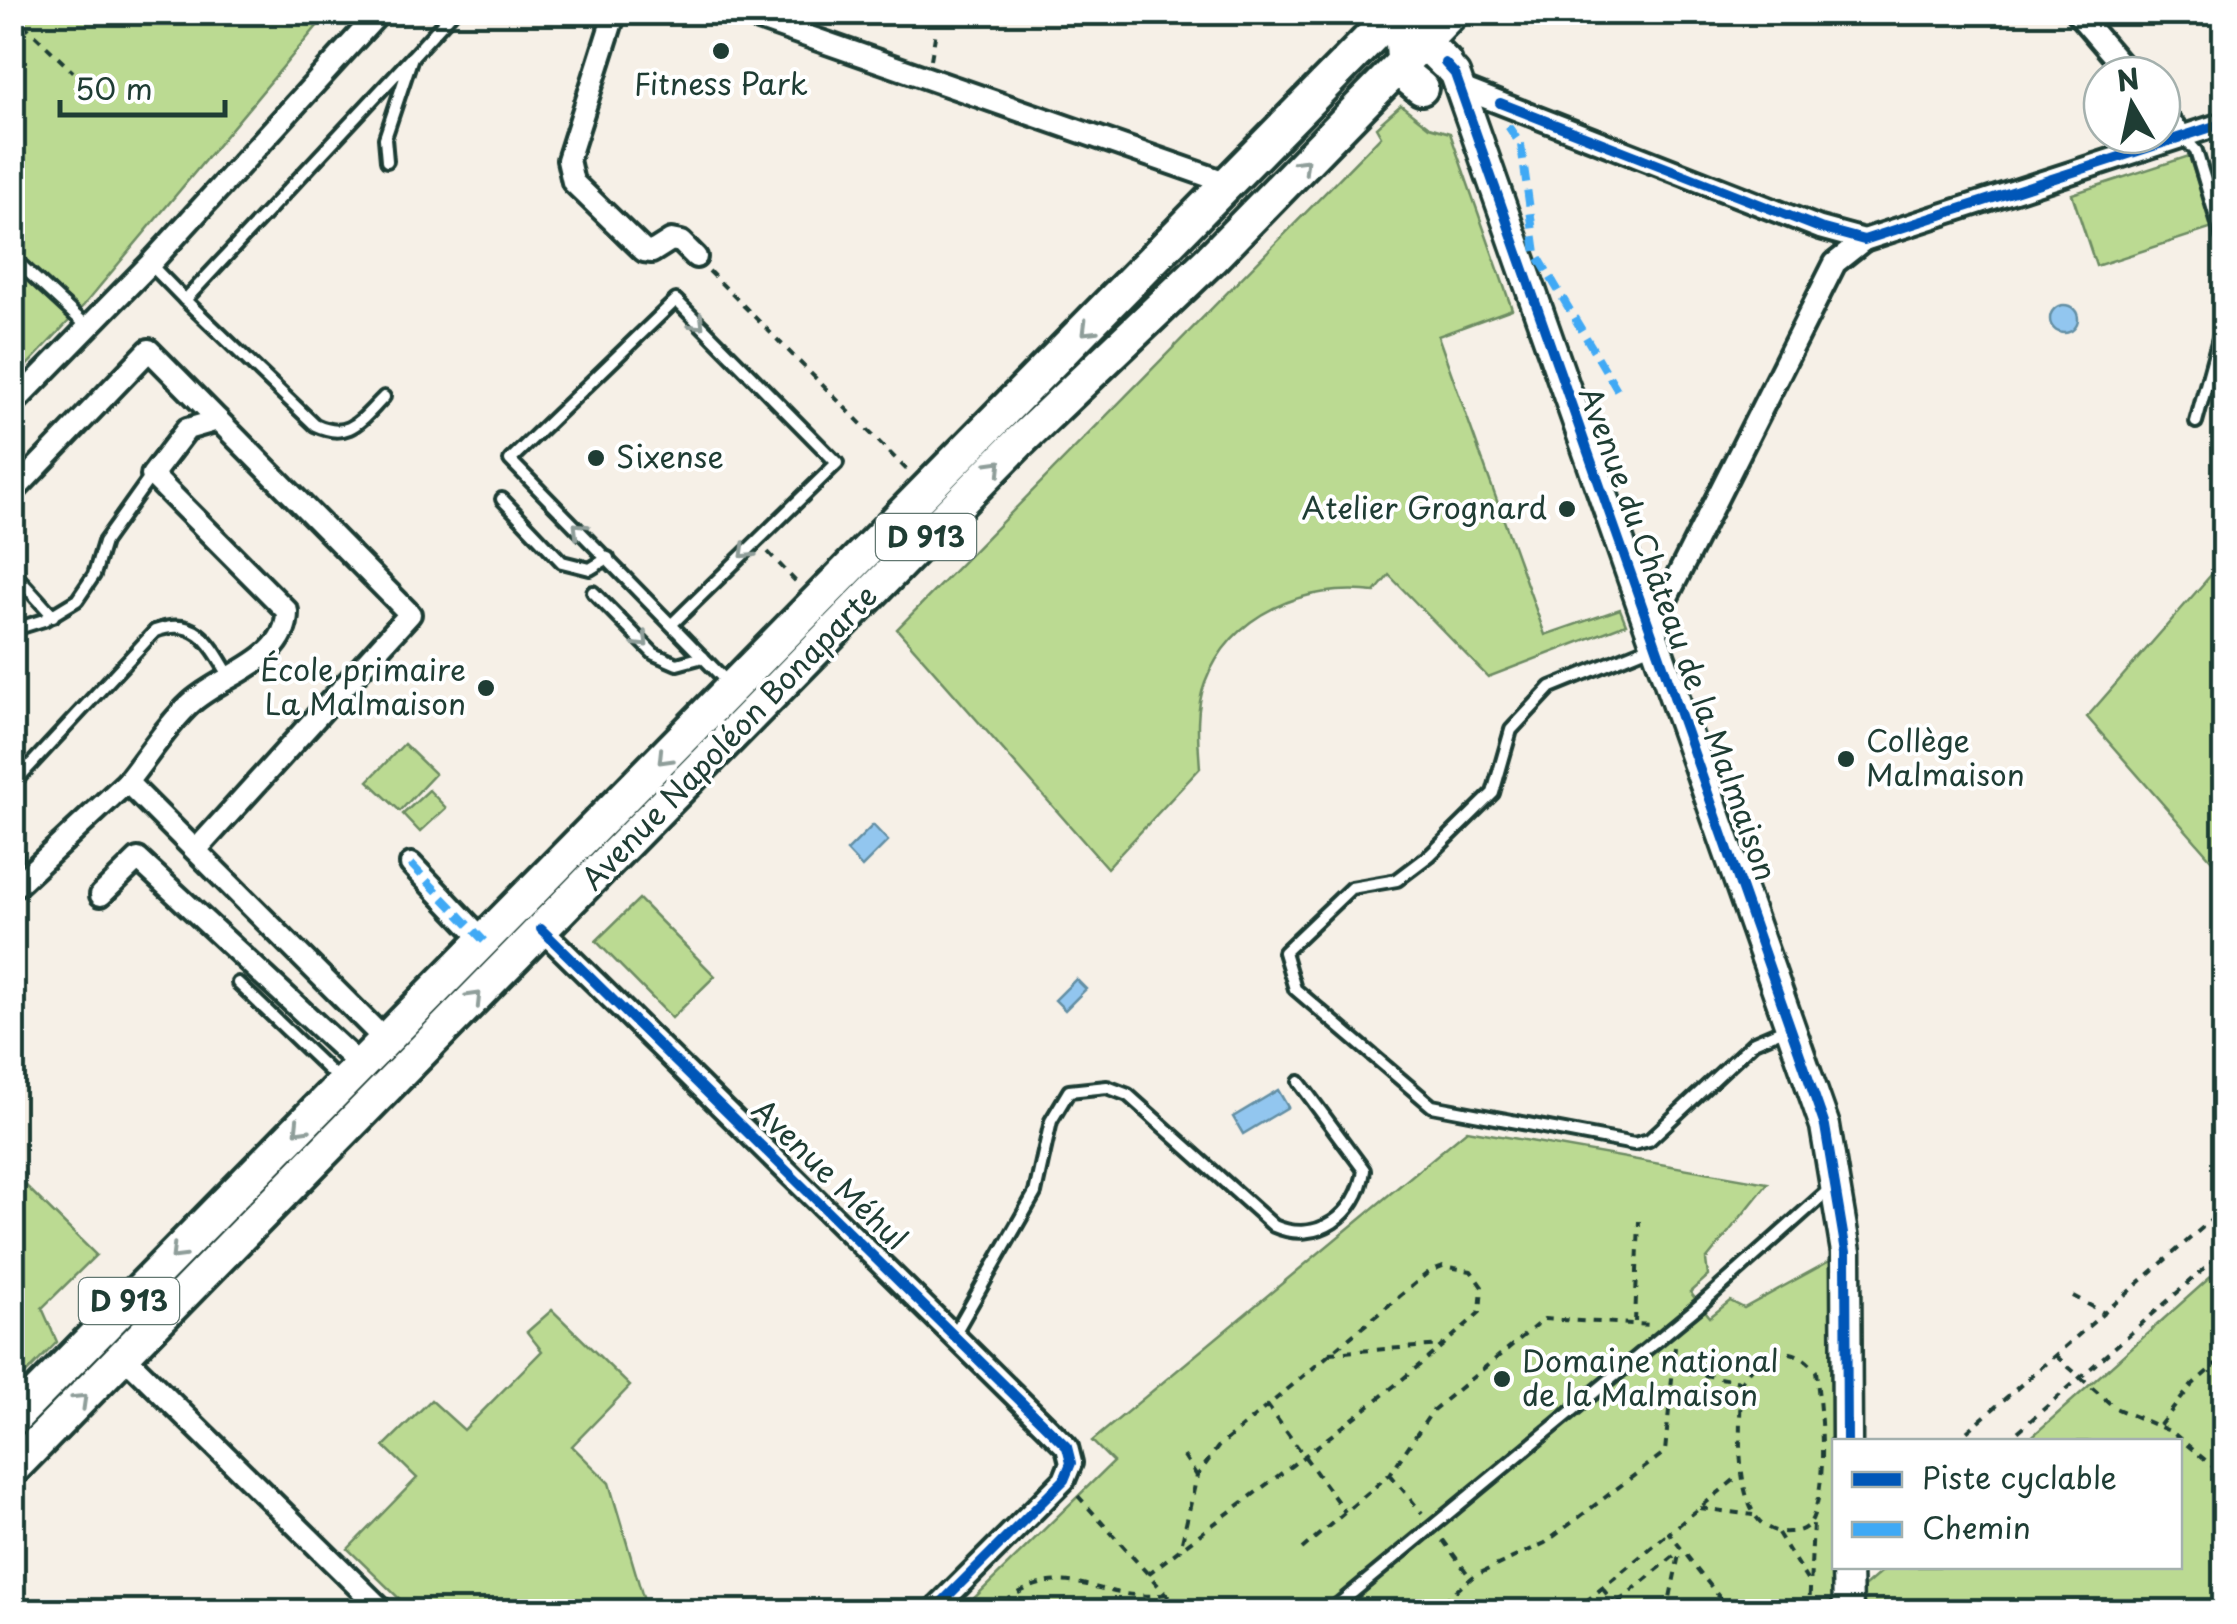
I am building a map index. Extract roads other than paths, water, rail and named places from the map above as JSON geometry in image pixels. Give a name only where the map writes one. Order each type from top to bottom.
[{"type":"main road","name":"Avenue Napoléon Bonaparte","points":[[16,1416],[1228,183],[1427,45],[1452,12]]},
{"type":"main road","points":[[1411,77],[1403,40],[1427,45]]},
{"type":"main road","name":"Avenue Napoléon Bonaparte","points":[[12,1469],[1120,342],[1157,311],[1270,198],[1411,77]]},
{"type":"main road","points":[[1228,183],[1270,198]]},
{"type":"main road","name":"D 913","points":[[1120,342],[1126,316],[1229,210],[1228,183]]},
{"type":"main road","points":[[349,1078],[346,1102],[361,1115]]},
{"type":"main road","name":"D 913","points":[[16,1416],[24,1426],[46,1434]]},
{"type":"street","points":[[12,405],[150,264],[380,12]]},
{"type":"street","points":[[615,12],[568,160],[572,182],[644,251],[652,252],[670,240],[681,242],[696,256]]},
{"type":"street","points":[[738,12],[1228,183]]},
{"type":"street","points":[[2076,12],[2113,55]]},
{"type":"street","points":[[1411,77],[1438,101],[1427,45]]},
{"type":"street","points":[[1427,45],[1820,228],[1864,240]]},
{"type":"street","name":"Avenue du Château de la Malmaison","points":[[1427,45],[1651,639],[1825,1126],[1846,1252],[1847,1439]]},
{"type":"street","points":[[1651,639],[1835,264],[1864,240],[2224,123]]},
{"type":"street","points":[[12,493],[149,350],[410,614],[196,850]]},
{"type":"street","points":[[15,884],[127,782],[191,702],[273,648],[287,628],[287,611],[152,475],[187,430],[218,420]]},
{"type":"street","points":[[127,782],[385,1040]]},
{"type":"street","points":[[101,896],[138,859],[349,1078]]},
{"type":"street","points":[[411,864],[484,941]]},
{"type":"street","name":"Avenue Méhul","points":[[541,929],[1067,1447],[1071,1463],[1050,1496],[932,1612]]},
{"type":"street","points":[[125,1357],[384,1612]]},
{"type":"street","points":[[1847,1569],[1848,1612]]},
{"type":"lane","points":[[185,300],[453,12]]},
{"type":"lane","points":[[387,161],[385,138],[412,57]]},
{"type":"lane","points":[[2183,136],[2196,151],[2224,244]]},
{"type":"lane","points":[[12,258],[88,327]]},
{"type":"lane","points":[[150,264],[314,425],[333,433],[351,431],[384,397]]},
{"type":"lane","points":[[672,624],[837,463],[676,300],[510,460],[732,688]]},
{"type":"lane","points":[[2196,422],[2224,320]]},
{"type":"lane","points":[[12,630],[53,616],[77,600],[94,575],[104,542],[152,475]]},
{"type":"lane","points":[[502,498],[562,562],[590,569],[608,558]]},
{"type":"lane","points":[[12,571],[53,616]]},
{"type":"lane","points":[[594,592],[654,654],[677,664],[703,657]]},
{"type":"lane","points":[[12,786],[155,631],[170,626],[194,628],[206,638],[230,676]]},
{"type":"lane","points":[[1651,639],[1550,687],[1511,730],[1492,792],[1414,870],[1397,880],[1352,888],[1337,899],[1284,952],[1286,968],[1294,989],[1432,1106],[1634,1144],[1648,1140],[1754,1042],[1790,1027]]},
{"type":"lane","points":[[12,812],[15,884]]},
{"type":"lane","points":[[238,983],[349,1078]]},
{"type":"lane","points":[[955,1333],[1035,1193],[1051,1121],[1069,1090],[1107,1087],[1128,1095],[1274,1226],[1294,1234],[1320,1231],[1350,1209],[1364,1170],[1299,1082]]},
{"type":"lane","points":[[1329,1612],[1665,1334],[1836,1183]]},
{"type":"water","points":[[2064,305],[2074,309],[2078,319],[2074,329],[2064,333],[2054,329],[2050,319],[2054,309]]},
{"type":"water","points":[[873,825],[888,841],[862,867],[847,851]]},
{"type":"water","points":[[1076,979],[1086,989],[1065,1010],[1055,1000]]},
{"type":"water","points":[[1278,1090],[1288,1107],[1243,1134],[1233,1117]]},
{"type":"place","name":"Fitness Park","points":[[721,51]]},
{"type":"place","name":"Sixense","points":[[596,458]]},
{"type":"place","name":"Atelier Grognard","points":[[1567,509]]},
{"type":"place","name":"École primaire La Malmaison","points":[[486,688]]},
{"type":"place","name":"Collège Malmaison","points":[[1846,759]]},
{"type":"place","name":"Domaine national de la Malmaison","points":[[1502,1379]]}]
